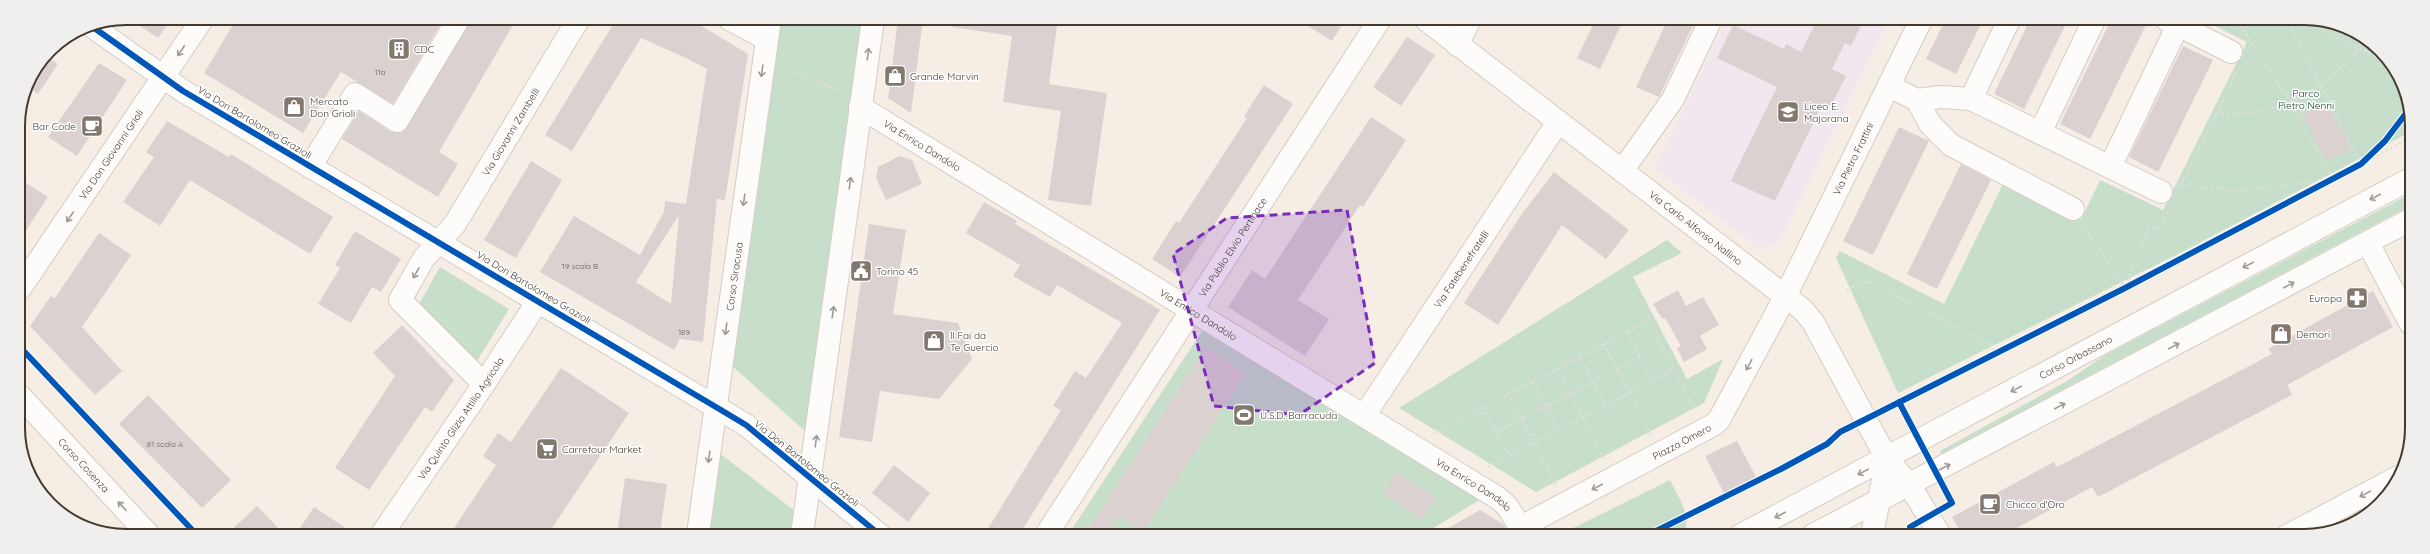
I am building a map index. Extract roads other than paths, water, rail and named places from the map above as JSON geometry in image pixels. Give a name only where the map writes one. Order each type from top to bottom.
[{"type":"street","name":"Via Don Giovanni Grioli","points":[[25,281],[164,77],[197,25]]},
{"type":"street","points":[[310,167],[355,94],[397,121],[455,25]]},
{"type":"street","name":"Via Giovanni Zambelli","points":[[440,243],[455,224],[575,25]]},
{"type":"street","points":[[752,25],[768,29]]},
{"type":"street","points":[[803,529],[872,25]]},
{"type":"street","name":"Via Publio Elvio Pertinace","points":[[1050,529],[1376,25]]},
{"type":"street","name":"Via Carlo Alfonso Nallino","points":[[1432,25],[1803,310],[1813,322],[1887,459],[1910,486],[1936,529]]},
{"type":"street","points":[[1457,45],[1467,25]]},
{"type":"street","points":[[1622,171],[1673,99],[1709,25]]},
{"type":"street","name":"Via Pietro Frattini","points":[[1785,297],[1919,25]]},
{"type":"street","points":[[1971,98],[2006,25]]},
{"type":"street","points":[[2040,133],[2092,25]]},
{"type":"street","points":[[2110,167],[2172,25]]},
{"type":"street","points":[[2177,25],[2231,52]]},
{"type":"street","name":"Via Don Bartolomeo Grazioli","points":[[96,29],[183,91],[716,406],[746,426],[873,529]]},
{"type":"street","name":"Corso Siracusa","points":[[699,529],[768,29]]},
{"type":"street","points":[[1889,86],[1917,100],[1941,97],[1971,98],[2110,167],[2171,188]]},
{"type":"street","points":[[1917,100],[1930,124],[1951,145],[2073,209]]},
{"type":"street","name":"Via Enrico Dandolo","points":[[861,101],[1191,310],[1498,498],[1507,506],[1522,529]]},
{"type":"street","name":"Via Fatebenefratelli","points":[[1364,416],[1558,122]]},
{"type":"street","name":"Corso Orbassano","points":[[1753,529],[1887,459],[2405,182]]},
{"type":"street","points":[[1833,529],[1878,502],[2405,223]]},
{"type":"street","points":[[440,243],[424,258],[400,300],[484,384]]},
{"type":"street","points":[[2368,243],[2405,313]]},
{"type":"street","name":"Piazza Omero","points":[[1527,529],[1713,425],[1719,420],[1785,297]]},
{"type":"street","name":"Via Quinto Glizio Attilio Agricola","points":[[385,529],[484,384],[538,301]]},
{"type":"street","name":"Corso Cosenza","points":[[25,401],[143,529]]},
{"type":"street","points":[[1873,529],[1887,459]]},
{"type":"street","points":[[2300,529],[2389,482]]},
{"type":"street","points":[[1831,529],[1840,484]]},
{"type":"place","name":"CDC","points":[[399,49]]},
{"type":"place","name":"Grande Marvin","points":[[895,76]]},
{"type":"place","name":"Mercato Don Grioli","points":[[294,107]]},
{"type":"place","name":"Liceo E. Majorana","points":[[1788,112]]},
{"type":"place","name":"Bar Code","points":[[92,126]]},
{"type":"place","name":"Torino 45","points":[[861,271]]},
{"type":"place","name":"Europa","points":[[2357,298]]},
{"type":"place","name":"Demori","points":[[2281,334]]},
{"type":"place","name":"Il Fai da Te Guercio","points":[[934,341]]},
{"type":"place","name":"U.S.D. Barracuda","points":[[1244,415]]},
{"type":"place","name":"Carrefour Market","points":[[547,449]]},
{"type":"place","name":"Chicco d'Oro","points":[[1990,504]]},
{"type":"park label","name":"Parco Pietro Nenni","points":[[2306,98]]}]
